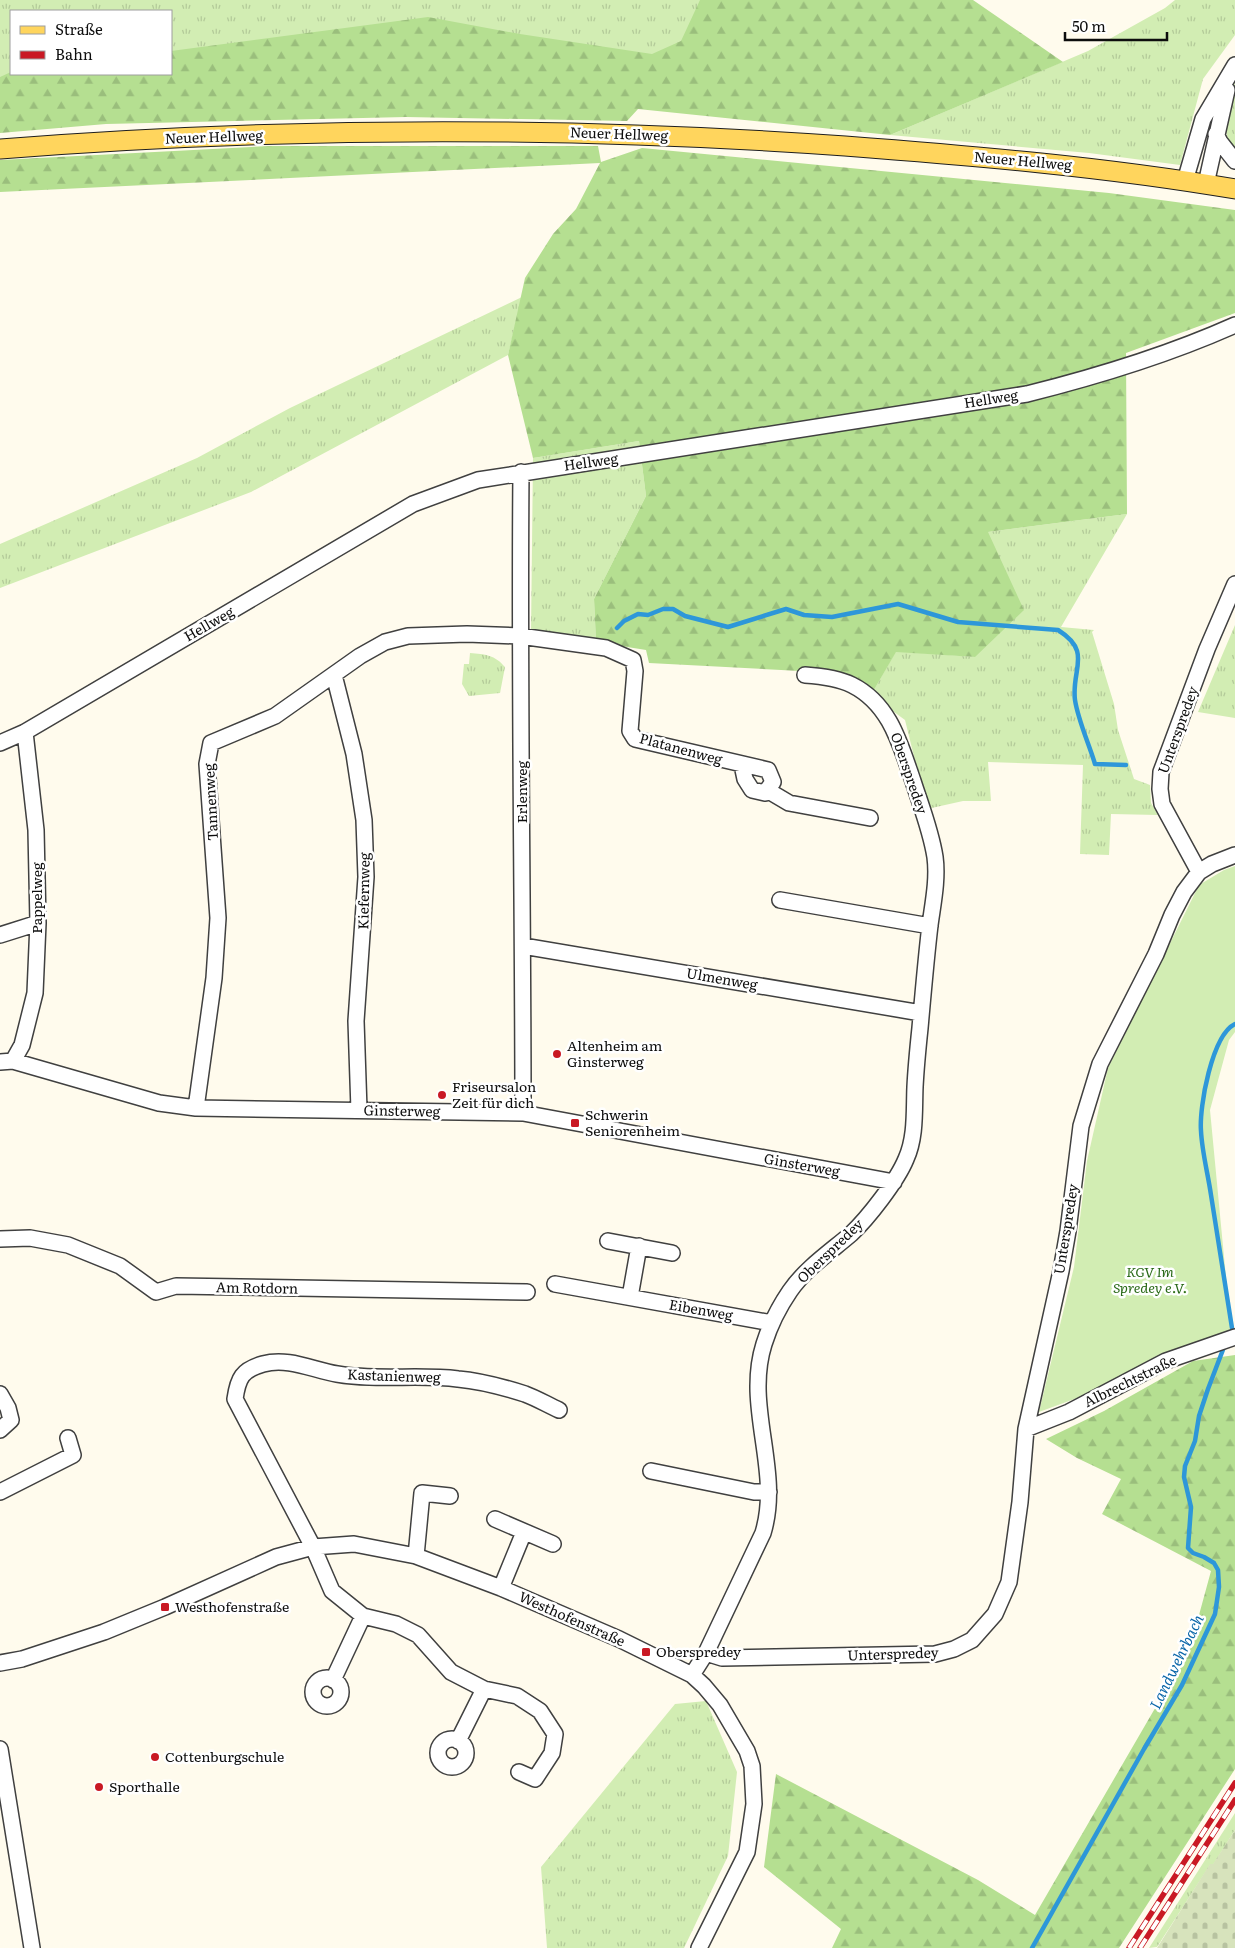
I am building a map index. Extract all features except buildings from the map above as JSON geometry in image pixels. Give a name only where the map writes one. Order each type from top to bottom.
[{"type":"main road","name":"Neuer Hellweg","points":[[0,149],[96,142],[342,132],[602,133],[735,138],[1062,164],[1235,189]]},
{"type":"street","points":[[1206,184],[1216,134],[1234,67]]},
{"type":"street","points":[[1185,181],[1203,120],[1234,67]]},
{"type":"street","points":[[1216,134],[1235,161]]},
{"type":"street","name":"Hellweg","points":[[0,743],[25,732],[413,504],[478,480],[1027,394],[1090,378],[1151,359],[1235,325]]},
{"type":"street","name":"Erlenweg","points":[[521,472],[520,636],[523,1113]]},
{"type":"street","name":"Unterspredey","points":[[706,1653],[722,1658],[936,1654],[954,1649],[972,1640],[995,1614],[1009,1582],[1020,1502],[1026,1429],[1062,1261],[1081,1126],[1091,1089],[1100,1064],[1156,954],[1172,915],[1184,892],[1199,872],[1162,804],[1160,789],[1162,772],[1235,584]]},
{"type":"street","name":"Tannenweg","points":[[196,1108],[214,978],[218,918],[207,764],[211,744],[275,716],[360,656],[385,642],[408,636],[467,634],[520,636]]},
{"type":"street","name":"Platanenweg","points":[[520,636],[606,648],[633,660],[635,671],[630,731],[635,739],[768,770],[773,782],[767,790],[789,803],[870,818]]},
{"type":"street","name":"Kiefernweg","points":[[334,675],[354,754],[364,820],[366,877],[356,1021],[359,1110]]},
{"type":"street","name":"Oberspredey","points":[[692,1675],[706,1653],[763,1533],[768,1514],[769,1492],[756,1380],[759,1363],[772,1323],[790,1290],[809,1270],[854,1231],[894,1182],[906,1159],[913,1139],[921,1013],[935,896],[935,858],[924,814],[896,732],[885,714],[871,697],[851,684],[828,677],[805,675]]},
{"type":"street","name":"Pappelweg","points":[[6,1061],[22,1046],[35,993],[38,922],[36,830],[25,732]]},
{"type":"street","points":[[1199,872],[1212,864],[1235,855]]},
{"type":"street","points":[[780,900],[930,926]]},
{"type":"street","points":[[0,935],[38,922]]},
{"type":"street","name":"Ulmenweg","points":[[523,946],[921,1013]]},
{"type":"street","name":"Ginsterweg","points":[[6,1061],[159,1104],[196,1108],[523,1113],[894,1182]]},
{"type":"street","name":"Am Rotdorn","points":[[0,1239],[30,1238],[68,1245],[120,1266],[156,1292],[176,1286],[527,1292]]},
{"type":"street","points":[[608,1240],[672,1253]]},
{"type":"street","points":[[630,1298],[639,1246]]},
{"type":"street","name":"Eibenweg","points":[[556,1284],[772,1323]]},
{"type":"street","name":"Albrechtstraße","points":[[1026,1429],[1069,1412],[1166,1361],[1235,1337]]},
{"type":"street","name":"Kastanienweg","points":[[313,1547],[234,1399],[238,1381],[246,1371],[264,1364],[290,1362],[338,1374],[381,1378],[457,1378],[491,1384],[526,1395],[559,1410]]},
{"type":"street","points":[[0,1394],[8,1408],[11,1420],[0,1430]]},
{"type":"street","points":[[0,1492],[73,1455],[68,1438]]},
{"type":"street","points":[[651,1471],[754,1492],[769,1492]]},
{"type":"street","points":[[416,1556],[422,1494],[450,1496]]},
{"type":"street","points":[[495,1520],[553,1544]]},
{"type":"street","name":"Westhofenstraße","points":[[501,1588],[524,1532]]},
{"type":"street","name":"Westhofenstraße","points":[[0,1663],[22,1660],[104,1632],[165,1608],[276,1557],[313,1547],[354,1544],[416,1556],[501,1588],[619,1639],[692,1675],[720,1705],[747,1751],[752,1766],[754,1787],[754,1804],[747,1852],[699,1948]]},
{"type":"street","points":[[313,1547],[332,1591],[363,1616],[396,1624],[418,1635],[451,1672],[484,1689],[517,1696],[540,1711],[555,1734],[552,1753],[535,1780],[519,1772]]},
{"type":"street","points":[[333,1680],[363,1616]]},
{"type":"street","points":[[458,1741],[484,1689]]},
{"type":"street","points":[[0,1749],[32,1948]]},
{"type":"green space","points":[[0,0],[717,0],[630,108],[0,122]]},
{"type":"green space","points":[[700,0],[973,0],[1063,62],[890,135],[638,109],[627,121],[406,117],[106,124],[0,133],[0,77],[10,72],[10,75],[172,75],[172,51],[428,17],[520,34],[652,54],[681,41]]},
{"type":"green space","points":[[1175,0],[1235,0],[1235,35],[1203,79],[1180,165],[1089,153],[890,135],[1088,51],[1165,8]]},
{"type":"green space","points":[[1235,82],[1235,154],[1227,134],[1225,118]]},
{"type":"green space","points":[[268,146],[598,146],[601,162],[642,148],[1109,193],[1235,210],[1235,313],[1126,353],[1127,514],[988,532],[1024,610],[975,657],[896,652],[871,695],[800,671],[649,663],[646,650],[596,642],[594,599],[646,496],[639,441],[533,458],[508,355],[525,278],[553,234],[576,209],[600,163],[0,192],[0,160]]},
{"type":"green space","points":[[522,297],[508,355],[251,492],[0,588],[0,544],[197,458],[290,408]]},
{"type":"green space","points":[[639,441],[646,496],[594,599],[596,642],[531,631],[533,458]]},
{"type":"green space","points":[[1127,514],[1061,627],[1094,630],[1092,632],[1114,704],[1118,730],[1134,779],[1150,785],[1151,803],[1158,815],[1111,814],[1109,855],[1080,854],[1083,765],[988,762],[991,801],[963,801],[927,809],[905,720],[871,695],[896,651],[975,657],[988,532]]},
{"type":"green space","points":[[1235,625],[1235,718],[1198,712]]},
{"type":"green space","points":[[470,653],[489,656],[505,667],[500,693],[469,696],[462,684],[464,664],[469,664]]},
{"type":"green space","name":"KGV Im Spredey e.V.","points":[[1235,866],[1235,1032],[1229,1040],[1210,1110],[1231,1330],[1088,1394],[1039,1412],[1074,1267],[1087,1161],[1108,1068],[1199,885],[1224,870]]},
{"type":"green space","points":[[1235,1355],[1235,1769],[1119,1948],[832,1948],[841,1929],[764,1867],[776,1774],[978,1880],[1035,1915],[1190,1648],[1211,1571],[1102,1514],[1121,1479],[1077,1458],[1046,1439],[1104,1411],[1193,1361]]},
{"type":"green space","points":[[706,1701],[737,1772],[728,1856],[684,1948],[547,1948],[541,1867],[675,1704]]},
{"type":"green space","points":[[1235,1813],[1235,1830],[1213,1865],[1210,1865],[1157,1947],[1149,1948]]},
{"type":"green space","points":[[1235,1830],[1235,1948],[1157,1948],[1210,1864],[1213,1864]]},
{"type":"waterway","points":[[617,628],[624,621],[638,614],[648,615],[663,609],[673,609],[685,616],[728,627],[786,609],[804,615],[832,617],[898,604],[958,622],[1058,630],[1069,638],[1078,654],[1075,689],[1076,708],[1095,764],[1126,765]]},
{"type":"waterway","name":"Landwehrbach","points":[[1232,1328],[1203,1147],[1201,1120],[1205,1089],[1214,1056],[1227,1031],[1235,1024]]},
{"type":"waterway","name":"Landwehrbach","points":[[1032,1948],[1182,1685],[1215,1614],[1219,1587],[1218,1570],[1214,1563],[1193,1553],[1188,1548],[1191,1507],[1184,1477],[1185,1466],[1195,1441],[1199,1416],[1224,1347]]},
{"type":"railway","points":[[1129,1948],[1235,1783]]},
{"type":"railway","points":[[1140,1948],[1235,1800]]},
{"type":"place","name":"Altenheim am Ginsterweg","points":[[557,1054]]},
{"type":"place","name":"Friseursalon Zeit für dich","points":[[442,1095]]},
{"type":"place","name":"Schwerin Seniorenheim","points":[[575,1123]]},
{"type":"place","name":"Westhofenstraße","points":[[165,1607]]},
{"type":"place","name":"Oberspredey","points":[[646,1652]]},
{"type":"place","name":"Cottenburgschule","points":[[155,1757]]},
{"type":"place","name":"Sporthalle","points":[[99,1787]]}]
